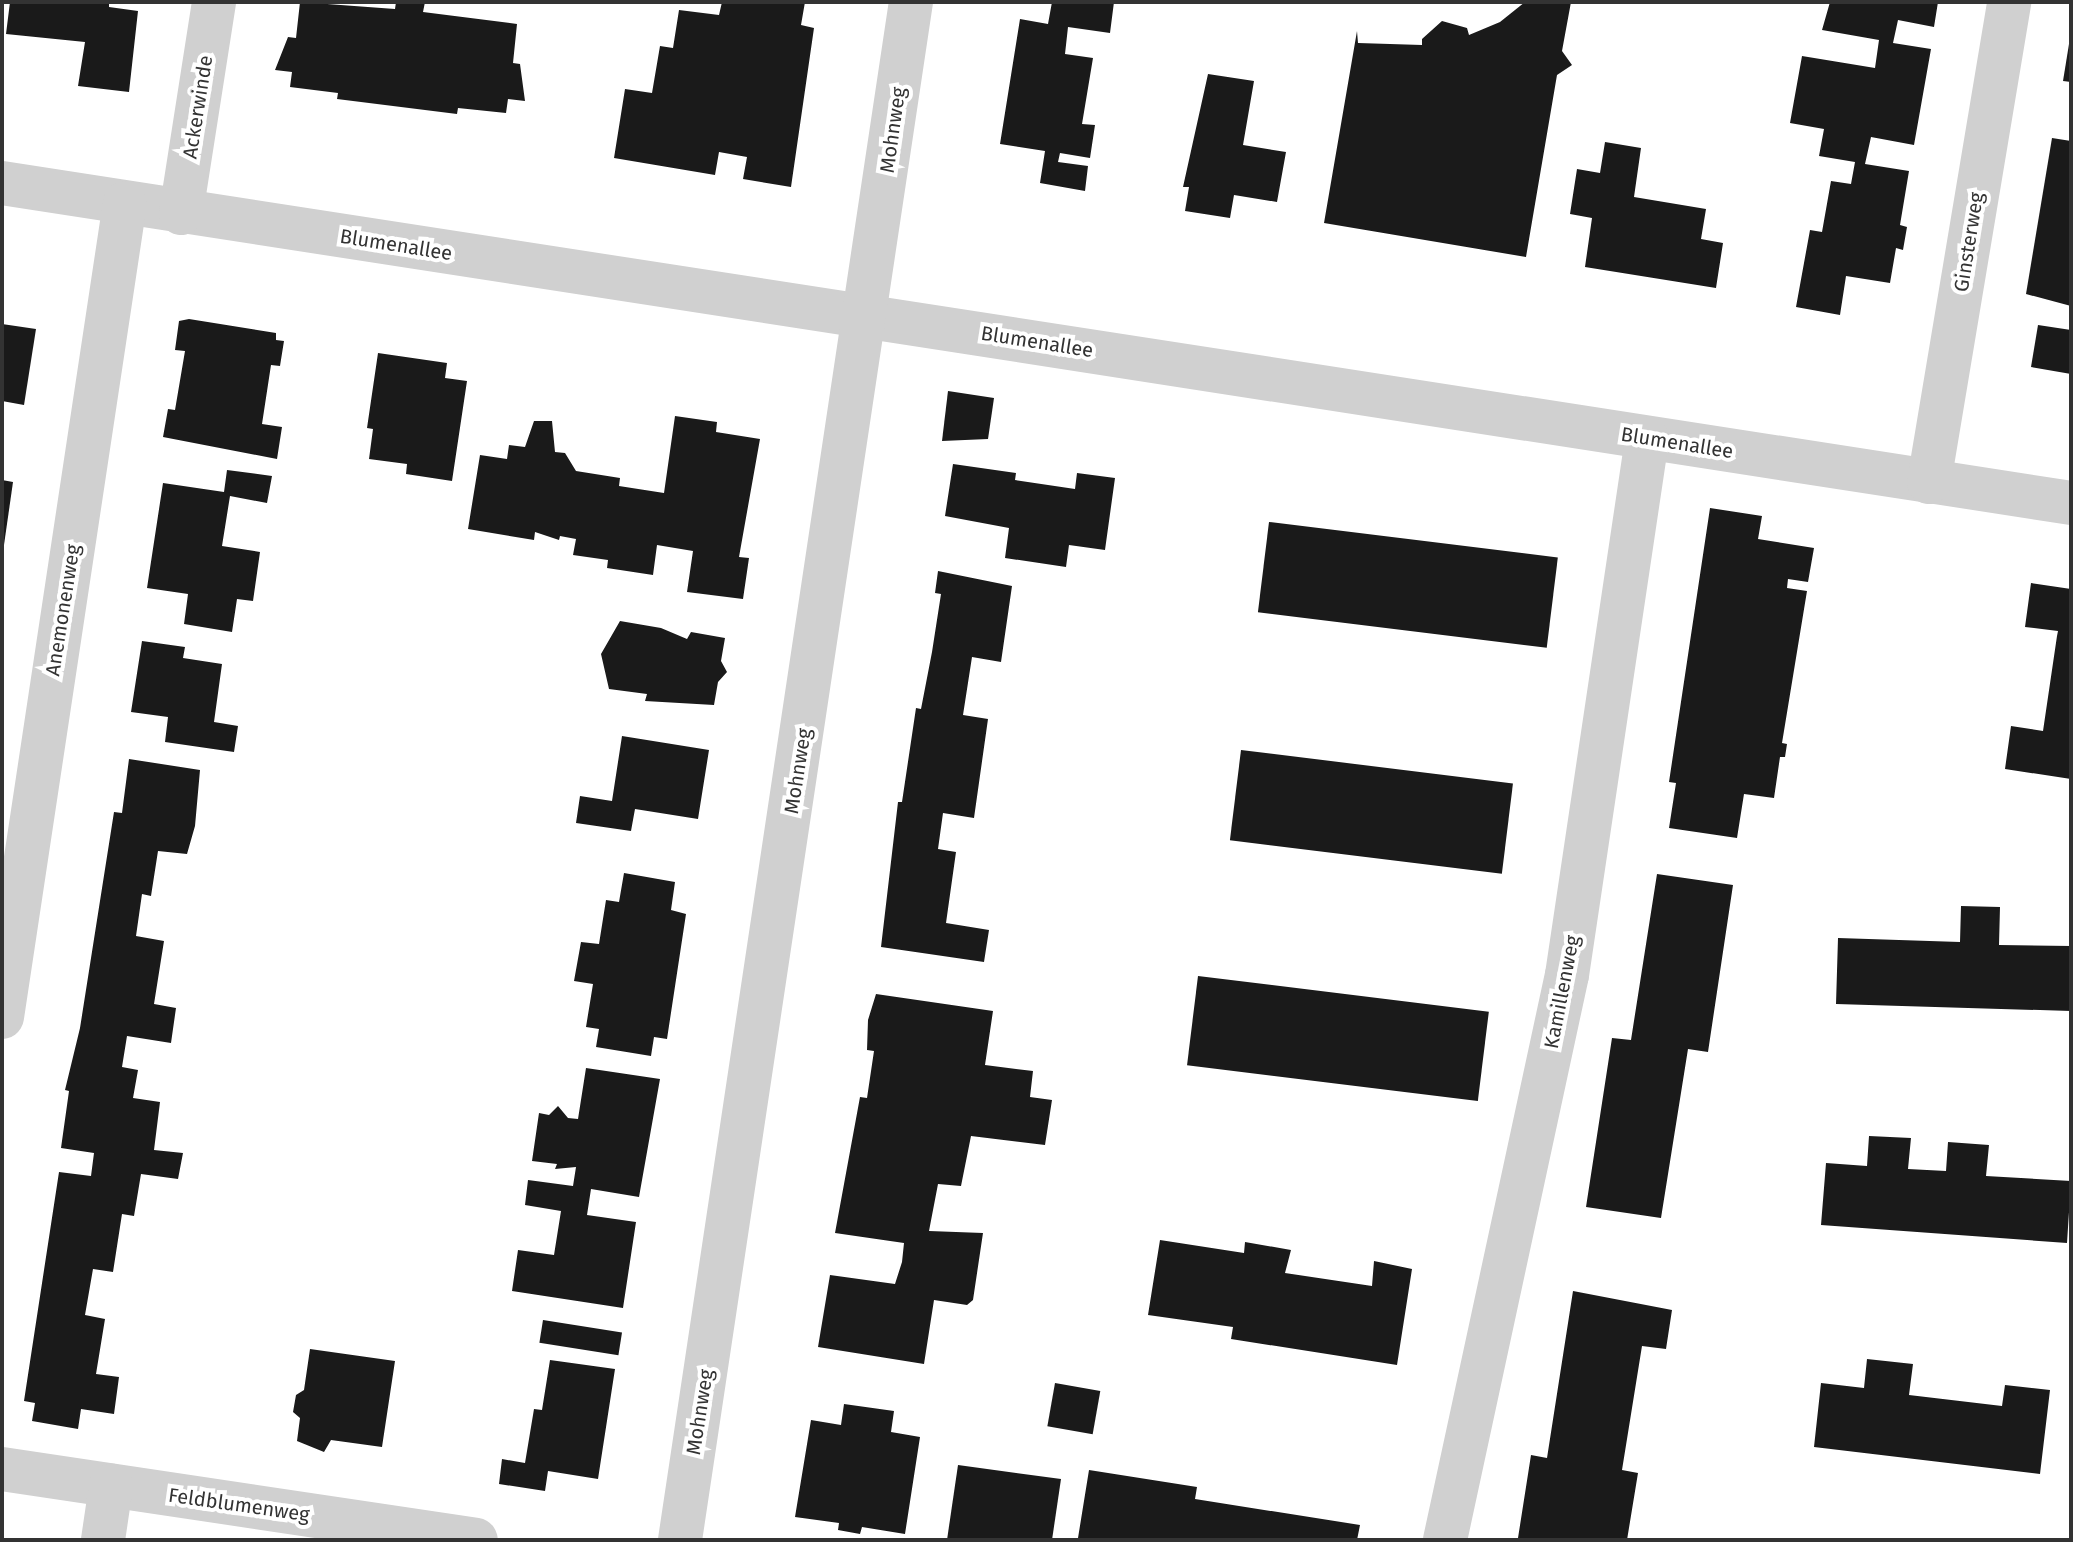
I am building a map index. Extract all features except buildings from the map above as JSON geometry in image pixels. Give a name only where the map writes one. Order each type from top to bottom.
[{"type":"street","name":"Ackerwinde","points":[[181,213],[214,2]]},
{"type":"street","name":"Mohnweg","points":[[680,1540],[868,316],[911,2]]},
{"type":"street","name":"Ginsterweg","points":[[1929,482],[2009,2]]},
{"type":"street","name":"Blumenallee","points":[[2,183],[2071,503]]},
{"type":"street","name":"Anemonenweg","points":[[2,1017],[125,203]]},
{"type":"street","name":"Kamillenweg","points":[[1445,1540],[1567,975],[1647,439]]},
{"type":"street","name":"Feldblumenweg","points":[[2,1469],[476,1540]]},
{"type":"street","points":[[103,1540],[111,1486]]}]
